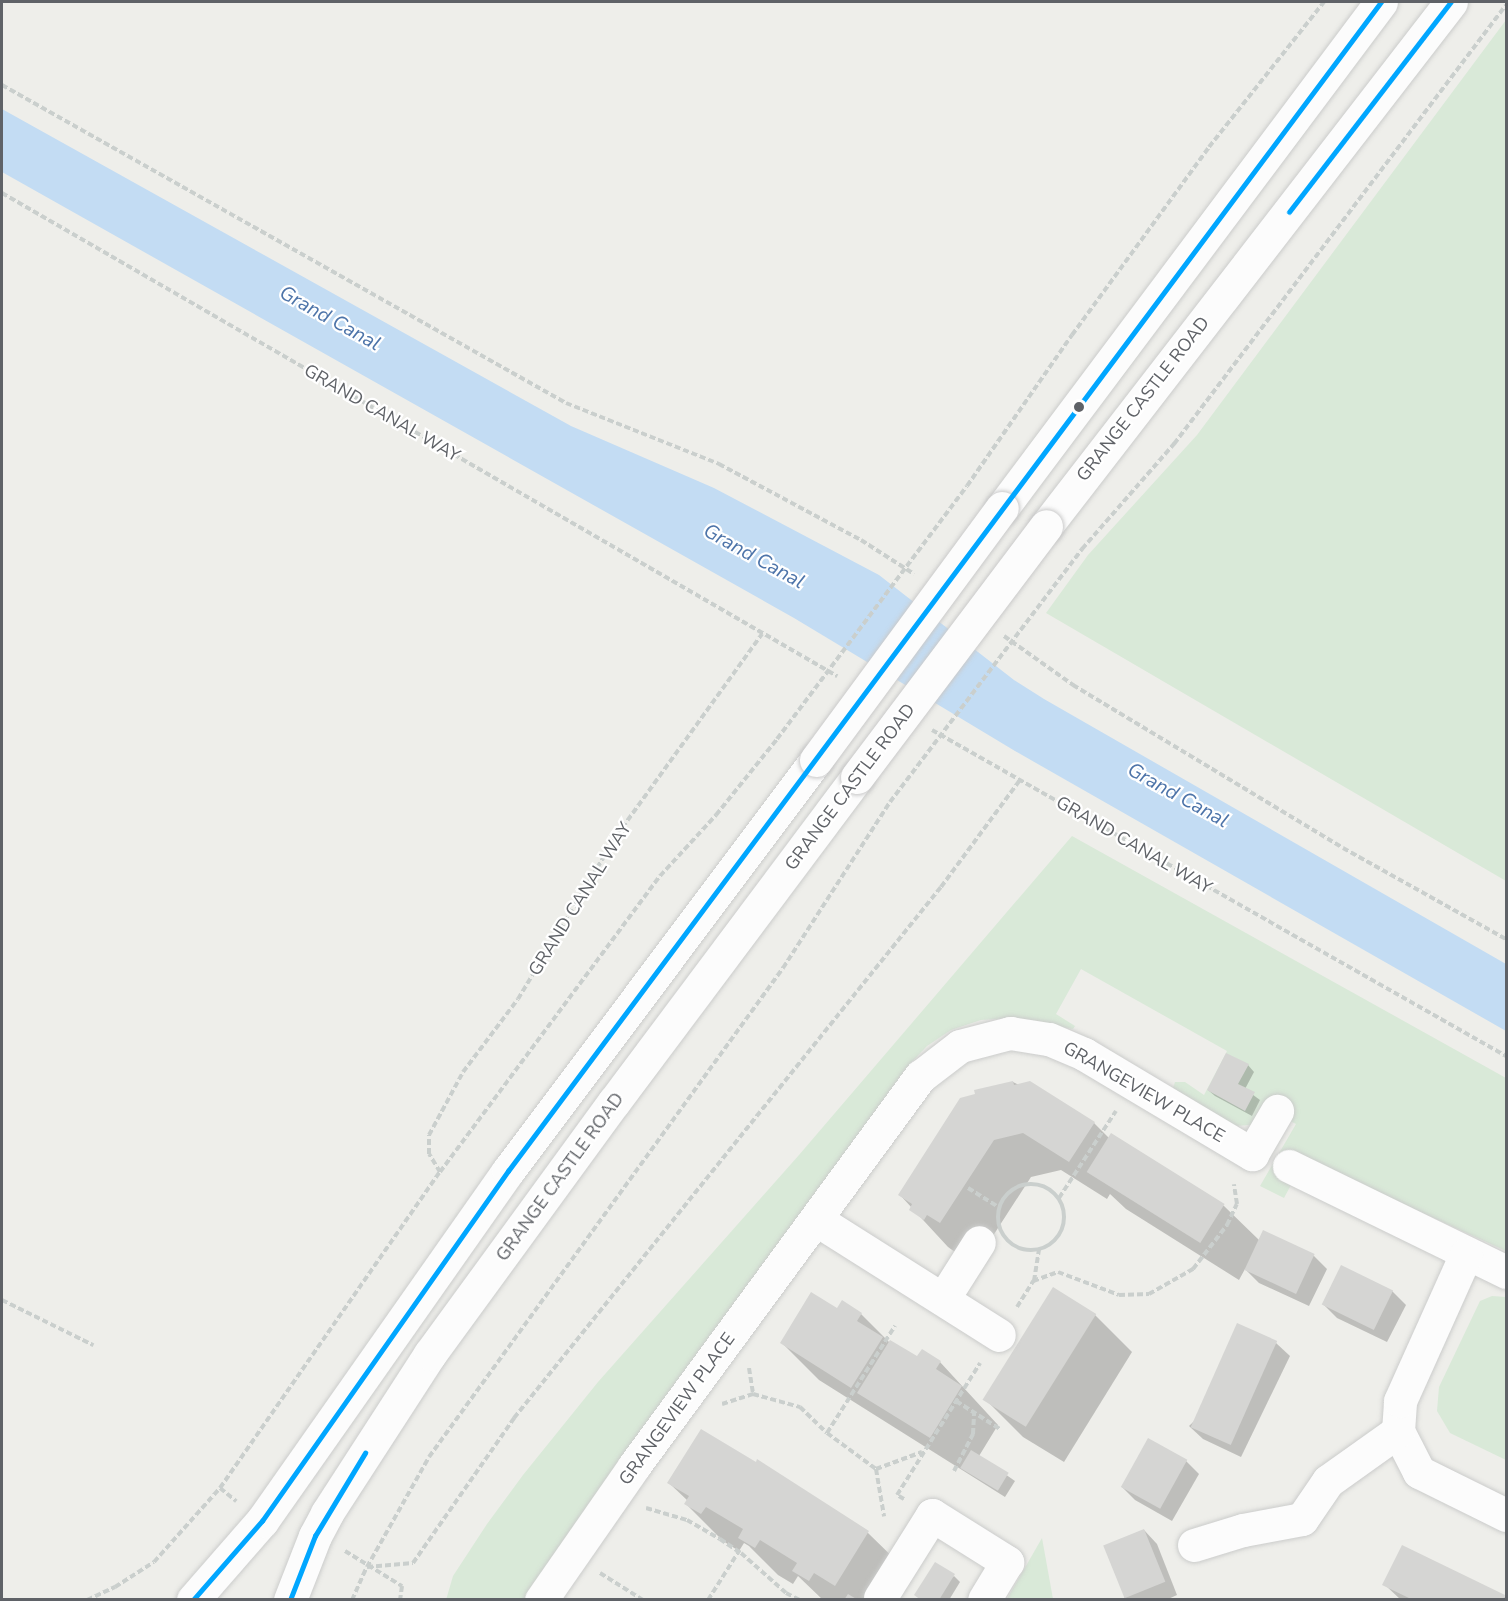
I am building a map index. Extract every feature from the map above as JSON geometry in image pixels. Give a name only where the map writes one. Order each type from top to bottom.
[{"type":"main road","points":[[193,1599],[262,1521],[508,1171],[1381,2]]},
{"type":"main road","name":"GRANGE CASTLE ROAD","points":[[290,1599],[315,1536],[327,1513],[430,1354],[614,1102],[1046,526],[1452,2]]},
{"type":"main road","name":"GRANGEVIEW PLACE","points":[[541,1599],[628,1475],[921,1076],[960,1046],[1010,1033],[1049,1040],[1084,1054],[1252,1154],[1277,1111]]},
{"type":"main road","points":[[1289,1166],[1506,1272]]},
{"type":"main road","points":[[817,1220],[999,1335]]},
{"type":"main road","points":[[943,1299],[979,1242]]},
{"type":"main road","points":[[1466,1254],[1400,1401],[1398,1431],[1419,1472],[1506,1515]]},
{"type":"main road","points":[[1194,1545],[1243,1530],[1302,1519],[1328,1481],[1398,1431]]},
{"type":"main road","points":[[880,1598],[932,1515],[1007,1562],[984,1599]]},
{"type":"path","points":[[87,1599],[115,1587],[153,1562],[220,1488],[440,1172],[660,876],[716,814],[777,739],[967,486],[1072,335],[1209,147],[1324,2]]},
{"type":"path","points":[[352,1599],[367,1567],[429,1457],[783,968],[890,802],[1082,549],[1174,444],[1506,5]]},
{"type":"path","points":[[2,85],[566,403],[719,464],[861,540],[920,577]]},
{"type":"path","name":"GRAND CANAL WAY","points":[[2,193],[844,680]]},
{"type":"path","points":[[996,631],[1093,697],[1343,848],[1506,939]]},
{"type":"path","name":"GRAND CANAL WAY","points":[[440,1172],[429,1154],[429,1135],[463,1072],[518,999],[617,835],[762,634]]},
{"type":"path","name":"GRAND CANAL WAY","points":[[927,727],[1506,1056]]},
{"type":"path","points":[[367,1567],[413,1563],[514,1418],[941,886],[1020,780]]},
{"type":"path","points":[[1059,1198],[1117,1110]]},
{"type":"path","points":[[1034,1281],[1058,1272],[1119,1295],[1149,1294],[1193,1269],[1227,1225],[1238,1204],[1235,1186],[1230,1178],[1241,1148]]},
{"type":"path","points":[[1025,1184],[1047,1187],[1059,1198],[1065,1213],[1060,1234],[1053,1242],[1040,1249],[1023,1249],[1004,1237],[999,1227],[1000,1208],[1006,1195],[1025,1184]]},
{"type":"path","points":[[968,1188],[1000,1208]]},
{"type":"path","points":[[932,1515],[897,1495],[1034,1281],[1040,1249]]},
{"type":"path","points":[[2,1300],[93,1345]]},
{"type":"path","points":[[827,1433],[895,1326]]},
{"type":"path","points":[[747,1357],[753,1394]]},
{"type":"path","points":[[716,1401],[721,1404],[753,1394],[800,1407],[827,1433],[876,1469],[884,1516]]},
{"type":"path","points":[[956,1401],[1000,1429]]},
{"type":"path","points":[[954,1471],[973,1434],[974,1413]]},
{"type":"path","points":[[876,1469],[923,1452]]},
{"type":"path","points":[[220,1488],[238,1502]]},
{"type":"path","points":[[644,1508],[687,1520],[739,1551],[786,1593],[800,1599]]},
{"type":"path","points":[[343,1549],[367,1567],[402,1586],[400,1599]]},
{"type":"path","points":[[708,1599],[739,1551]]},
{"type":"path","points":[[598,1572],[643,1599]]},
{"type":"green space","points":[[1506,20],[1506,881],[1046,613],[1088,555],[1197,435]]},
{"type":"green space","points":[[1072,836],[1506,1078],[1506,1251],[1305,1159],[1284,1198],[1260,1186],[1296,1124],[1267,1109],[1251,1125],[1233,1126],[1172,1091],[1175,1082],[1185,1082],[1204,1095],[1227,1051],[1081,969],[1056,1014],[1075,1026],[1073,1029],[1012,1018],[981,1020],[951,1030],[927,1046],[906,1068],[527,1599],[446,1600],[453,1576],[487,1524],[523,1475],[598,1382],[799,1155]]},
{"type":"green space","points":[[1492,1296],[1506,1297],[1506,1460],[1450,1433],[1437,1411],[1439,1387],[1480,1301]]},
{"type":"green space","points":[[1042,1538],[1053,1599],[1007,1599]]},
{"type":"water","name":"Grand Canal","points":[[2,109],[571,426],[714,488],[879,575],[1014,680],[1044,699],[1506,964],[1506,1031],[1015,751],[794,618],[2,172]]},
{"type":"building","points":[[1226,1053],[1249,1064],[1238,1084],[1255,1092],[1245,1111],[1207,1090]]},
{"type":"building","points":[[1013,1081],[1014,1085],[1030,1081],[1095,1122],[1069,1162],[1023,1133],[994,1140],[940,1223],[927,1215],[924,1220],[909,1210],[912,1204],[898,1195],[960,1098],[975,1094],[974,1090]]},
{"type":"building","points":[[1111,1133],[1225,1204],[1200,1243],[1087,1172]]},
{"type":"building","points":[[1263,1230],[1315,1254],[1296,1294],[1244,1270]]},
{"type":"building","points":[[1341,1265],[1393,1290],[1374,1330],[1322,1305]]},
{"type":"building","points":[[1053,1287],[1096,1314],[1026,1427],[983,1400]]},
{"type":"building","points":[[811,1292],[837,1308],[842,1300],[862,1313],[857,1321],[883,1337],[851,1388],[780,1343]]},
{"type":"building","points":[[1237,1323],[1277,1341],[1231,1445],[1191,1427]]},
{"type":"building","points":[[890,1340],[917,1356],[922,1349],[941,1361],[936,1369],[962,1386],[930,1438],[857,1393]]},
{"type":"building","points":[[701,1429],[756,1462],[757,1459],[869,1531],[835,1586],[814,1573],[809,1581],[792,1571],[797,1563],[760,1540],[755,1548],[738,1538],[743,1529],[706,1507],[701,1514],[684,1504],[689,1496],[667,1483]]},
{"type":"building","points":[[1148,1438],[1187,1460],[1160,1509],[1121,1487]]},
{"type":"building","points":[[971,1450],[1009,1473],[998,1491],[960,1468]]},
{"type":"building","points":[[1144,1529],[1165,1582],[1125,1598],[1103,1545]]},
{"type":"building","points":[[1402,1545],[1505,1595],[1503,1600],[1413,1600],[1382,1585]]},
{"type":"building","points":[[935,1562],[955,1574],[939,1600],[921,1600],[914,1595]]},
{"type":"building","points":[[848,1594],[858,1600],[844,1600]]},
{"type":"transit line","points":[[193,1600],[262,1521],[508,1171],[1381,2]]},
{"type":"transit line","points":[[1289,212],[1451,2]]},
{"type":"transit line","points":[[290,1600],[315,1536],[365,1453]]}]
